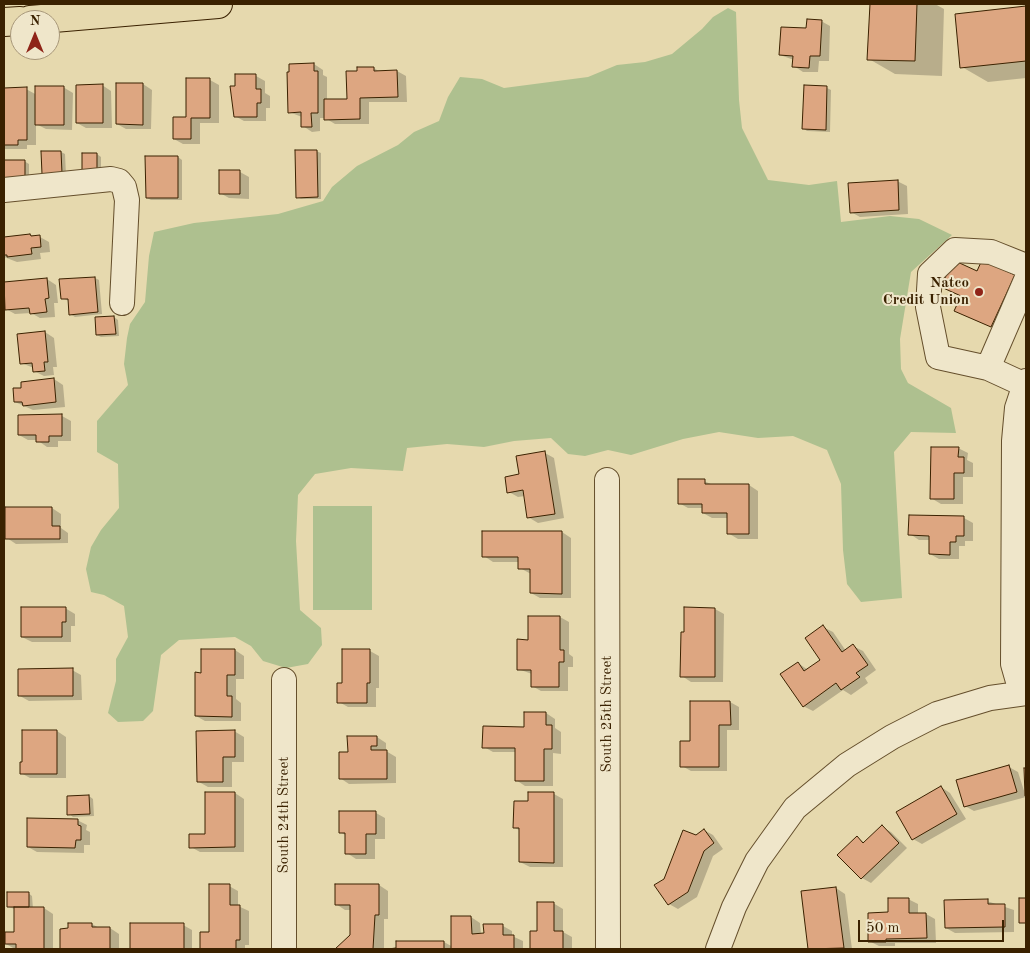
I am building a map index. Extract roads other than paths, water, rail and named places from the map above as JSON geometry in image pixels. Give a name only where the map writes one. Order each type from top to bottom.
[{"type":"main road","points":[[60,17],[218,4]]},
{"type":"street","points":[[4,190],[111,179],[119,180],[124,187],[127,200],[122,302]]},
{"type":"street","points":[[718,949],[734,907],[757,861],[795,808],[847,765],[899,733],[937,714],[990,698],[1024,693],[1013,664],[1014,441],[1017,408],[1025,383],[988,368],[938,357],[928,307],[930,274],[955,250],[991,252],[1026,266]]},
{"type":"street","points":[[988,368],[1026,280]]},
{"type":"street","name":"South 25th Street","points":[[607,480],[608,949]]},
{"type":"street","name":"South 24th Street","points":[[284,680],[284,949]]},
{"type":"place","name":"Natco Credit Union","points":[[979,292]]}]
